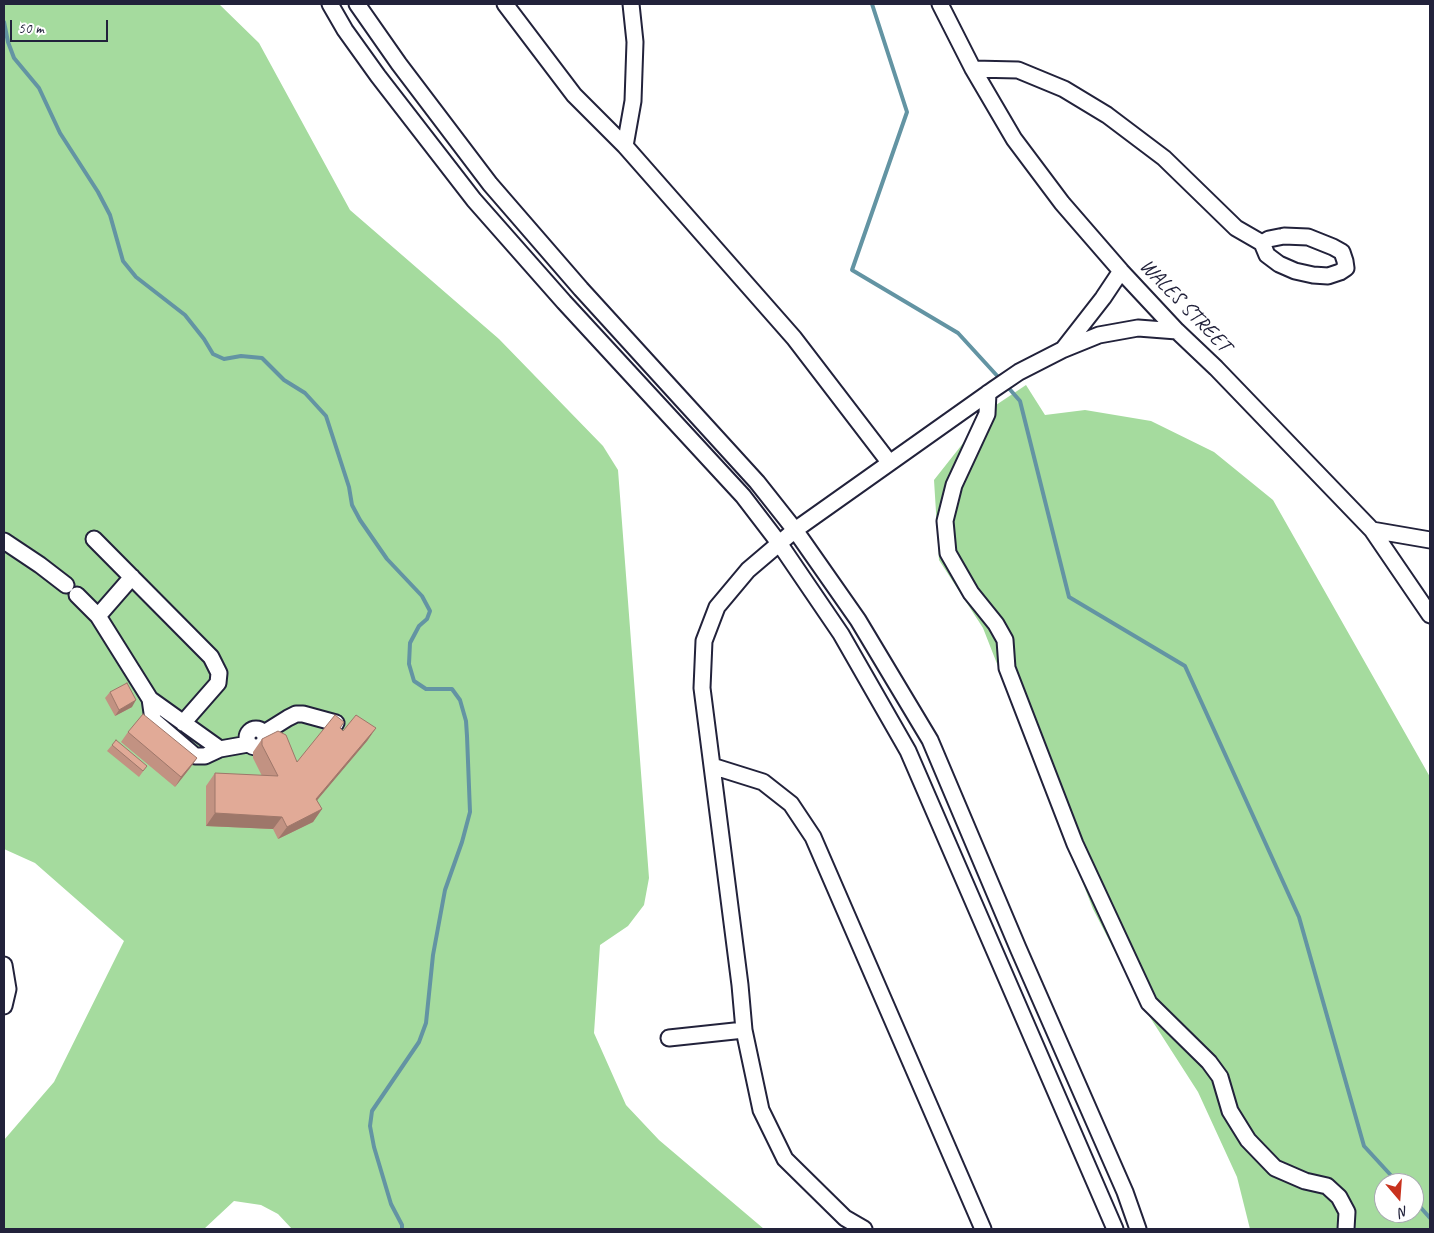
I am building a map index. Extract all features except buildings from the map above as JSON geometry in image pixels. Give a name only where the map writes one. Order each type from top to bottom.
[{"type":"street","points":[[330,4],[345,30],[378,76],[474,200],[564,302],[742,496],[779,543],[842,634],[908,752],[1115,1229]]},
{"type":"street","points":[[357,4],[399,64],[490,184],[582,290],[757,482],[795,530],[858,620],[930,740],[1018,948],[1125,1192],[1138,1229]]},
{"type":"street","points":[[505,4],[574,95],[625,146],[794,338],[889,462]]},
{"type":"street","points":[[625,146],[633,101],[635,42],[631,4]]},
{"type":"street","name":"WALES STREET","points":[[940,4],[974,69],[1014,138],[1062,202],[1121,271],[1177,331],[1216,368],[1372,530],[1430,615]]},
{"type":"street","points":[[974,69],[1018,70],[1064,89],[1107,115],[1164,158],[1236,228],[1262,243],[1267,255],[1279,264],[1295,271],[1328,276],[1346,268],[1346,261],[1342,252],[1308,238],[1284,236],[1269,239],[1262,243]]},
{"type":"street","points":[[1062,350],[1093,311],[1121,271]]},
{"type":"street","points":[[864,1229],[845,1218],[785,1159],[761,1110],[744,1030],[740,985],[702,688],[704,641],[717,607],[748,570],[779,543],[889,462],[1019,372],[1062,350],[1099,335],[1138,328],[1177,331]]},
{"type":"street","points":[[991,391],[987,414],[954,485],[945,521],[948,553],[971,593],[996,624],[1005,640],[1007,668],[1075,844],[1149,1003],[1209,1062],[1220,1077],[1230,1111],[1248,1140],[1274,1168],[1305,1181],[1327,1186],[1338,1197],[1346,1212],[1346,1229]]},
{"type":"street","points":[[1372,530],[1430,540]]},
{"type":"street","points":[[94,539],[211,657],[219,673],[218,683],[183,723]]},
{"type":"street","points":[[4,541],[40,565],[71,590],[98,616],[150,700],[153,720],[194,756],[205,756],[220,749],[248,744],[248,734],[251,731],[260,730],[264,733],[296,714],[303,714],[336,723]]},
{"type":"street","points":[[98,616],[132,577]]},
{"type":"street","points":[[150,700],[220,749]]},
{"type":"street","points":[[712,766],[763,782],[791,804],[812,837],[983,1229]]},
{"type":"street","points":[[4,965],[8,989],[4,1006]]},
{"type":"street","points":[[669,1038],[744,1030]]},
{"type":"green space","points":[[4,4],[219,4],[259,43],[350,210],[499,339],[603,446],[618,470],[649,878],[644,905],[628,926],[600,945],[594,1033],[626,1105],[659,1140],[764,1229],[292,1229],[278,1214],[261,1205],[234,1201],[204,1229],[4,1229],[4,1140],[54,1082],[124,941],[35,863],[4,849]]},
{"type":"green space","points":[[1026,385],[1045,415],[1085,410],[1151,421],[1214,452],[1273,500],[1430,777],[1430,1229],[1250,1229],[1237,1177],[1198,1092],[1144,1008],[1093,909],[983,628],[939,560],[934,480],[990,409]]},
{"type":"waterway","points":[[872,4],[907,112],[852,270],[958,333],[1001,380]]},
{"type":"waterway","points":[[4,22],[14,58],[39,88],[60,133],[98,192],[110,215],[123,261],[136,277],[185,315],[213,354],[224,359],[241,356],[262,358],[284,380],[305,393],[326,416],[349,487],[352,505],[387,559],[422,596],[430,611],[427,619],[419,626],[410,643],[409,664],[414,681],[426,689],[452,689],[460,700],[466,721],[470,812],[462,842],[445,890],[433,955],[426,1023],[419,1042],[372,1111],[370,1126],[374,1147],[391,1204],[402,1225],[402,1229]]},
{"type":"waterway","points":[[1006,385],[1020,401],[1069,597],[1185,666],[1299,917],[1364,1146],[1389,1173]]},
{"type":"waterway","points":[[1424,1211],[1430,1218]]}]
